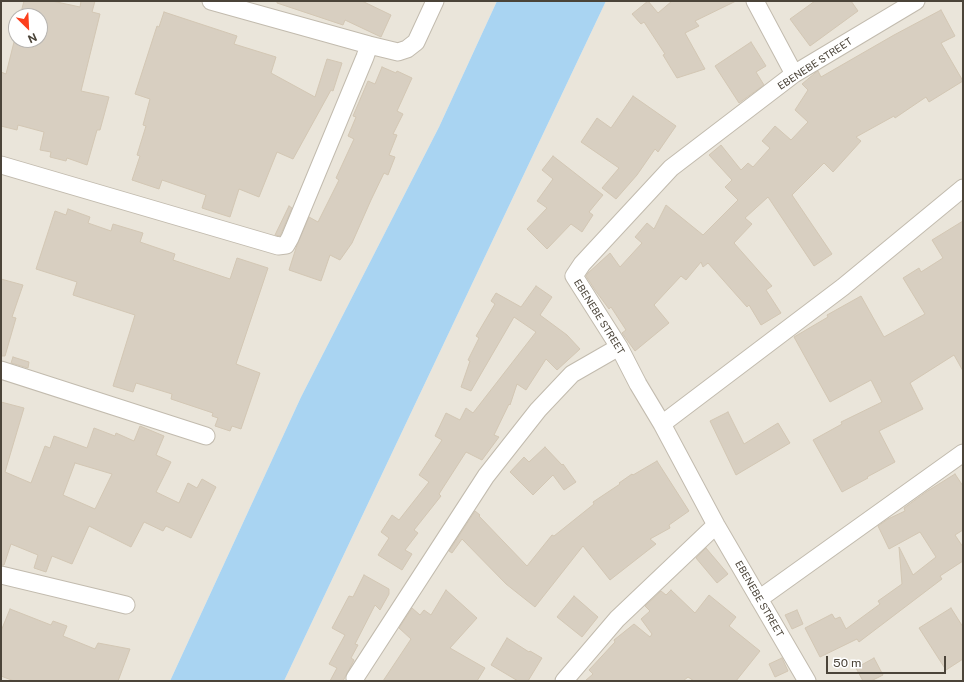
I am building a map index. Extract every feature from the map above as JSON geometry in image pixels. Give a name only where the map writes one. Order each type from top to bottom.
[{"type":"street","points":[[211,1],[250,6],[349,41],[398,52],[407,49],[416,42],[435,1]]},
{"type":"street","points":[[755,1],[794,74]]},
{"type":"street","name":"EBENEBE STREET","points":[[807,681],[716,525],[662,424],[618,347],[574,276],[582,264],[671,168],[794,74],[916,1]]},
{"type":"street","points":[[1,165],[278,246],[286,245],[369,45]]},
{"type":"street","points":[[662,424],[843,287],[963,188]]},
{"type":"street","points":[[355,678],[486,476],[538,410],[572,374],[618,347]]},
{"type":"street","points":[[1,370],[206,436]]},
{"type":"street","points":[[759,599],[963,453]]},
{"type":"street","points":[[564,681],[618,619],[716,525]]},
{"type":"street","points":[[1,575],[126,605]]},
{"type":"shaded area","points":[[1,1],[497,1],[439,127],[301,397],[170,681],[1,681]]},
{"type":"shaded area","points":[[606,1],[963,1],[963,681],[284,681]]},
{"type":"water","points":[[497,1],[606,1],[284,681],[170,681],[301,397],[439,127]]},
{"type":"building","points":[[24,1],[52,1],[80,7],[81,1],[95,1],[92,12],[100,14],[81,91],[109,97],[100,130],[97,130],[87,165],[67,158],[66,161],[50,157],[51,152],[40,150],[44,132],[18,125],[17,130],[1,126],[1,72],[6,74],[12,48],[48,48],[48,8],[22,8]]},
{"type":"building","points":[[277,1],[362,1],[391,15],[381,37],[345,20],[343,25],[277,3]]},
{"type":"building","points":[[648,1],[658,13],[672,1],[736,1],[695,21],[699,26],[685,33],[705,69],[677,78],[663,55],[665,54],[644,22],[641,24],[632,14]]},
{"type":"building","points":[[815,1],[851,1],[858,11],[810,46],[790,19]]},
{"type":"building","points":[[941,10],[955,36],[941,43],[963,81],[929,102],[926,97],[895,118],[894,116],[856,137],[861,141],[833,172],[824,163],[792,195],[832,254],[814,266],[768,197],[745,218],[752,224],[734,243],[772,286],[766,290],[781,313],[761,325],[749,305],[747,307],[708,263],[703,267],[701,262],[686,280],[681,276],[654,305],[669,323],[635,351],[622,333],[626,330],[611,307],[609,309],[586,276],[588,273],[610,253],[620,267],[642,243],[635,237],[647,223],[654,229],[666,205],[703,235],[738,200],[725,187],[732,180],[709,155],[721,145],[741,170],[748,163],[753,167],[770,148],[762,141],[775,126],[791,140],[808,122],[795,110],[808,90],[802,84],[815,73],[818,71],[821,77]]},
{"type":"building","points":[[164,12],[237,36],[234,44],[276,57],[271,73],[315,97],[327,59],[342,63],[333,91],[331,90],[293,159],[277,152],[259,197],[239,189],[230,217],[202,208],[206,195],[162,180],[159,189],[132,180],[140,156],[137,155],[146,126],[143,125],[150,99],[135,94],[157,26],[159,27]]},
{"type":"building","points":[[751,42],[766,66],[756,72],[764,85],[739,103],[715,66]]},
{"type":"building","points":[[382,67],[396,73],[397,71],[412,78],[397,111],[403,114],[393,134],[397,135],[389,155],[395,157],[388,175],[384,173],[352,243],[340,260],[330,255],[321,281],[289,270],[297,245],[309,217],[318,222],[339,180],[336,178],[354,139],[348,136],[356,117],[353,116],[368,81],[375,84]]},
{"type":"building","points":[[633,96],[676,126],[658,152],[655,149],[637,175],[616,199],[602,188],[619,168],[581,142],[597,118],[611,128]]},
{"type":"building","points":[[553,156],[603,195],[589,212],[593,215],[582,232],[571,224],[547,249],[527,229],[547,208],[537,201],[553,179],[542,170]]},
{"type":"building","points":[[289,206],[292,208],[281,234],[280,236],[275,235]]},
{"type":"building","points":[[68,209],[90,217],[88,223],[111,231],[113,224],[143,233],[140,242],[175,254],[173,260],[230,279],[237,258],[268,268],[236,364],[260,373],[241,429],[232,426],[230,431],[215,426],[218,418],[212,416],[213,413],[171,399],[172,394],[136,383],[133,392],[113,386],[135,315],[73,295],[77,282],[36,269],[55,211],[66,215]]},
{"type":"building","points":[[963,221],[963,371],[954,355],[910,383],[923,409],[879,431],[895,462],[842,492],[813,440],[842,424],[841,422],[882,402],[871,380],[830,402],[794,337],[828,317],[827,315],[861,296],[884,337],[925,314],[903,278],[919,268],[921,272],[943,258],[932,240]]},
{"type":"building","points":[[1,279],[23,285],[12,317],[16,318],[5,356],[1,356]]},
{"type":"building","points":[[536,286],[552,297],[540,315],[567,335],[580,349],[557,370],[546,359],[526,390],[517,384],[510,405],[509,404],[494,435],[499,437],[482,460],[466,452],[439,494],[441,496],[414,530],[418,533],[405,550],[412,554],[402,570],[378,555],[389,538],[381,532],[392,515],[399,520],[429,482],[419,475],[442,440],[435,436],[446,413],[460,420],[466,408],[473,413],[536,332],[514,317],[471,391],[461,387],[470,361],[468,360],[479,338],[476,336],[495,304],[491,301],[496,293],[521,307]]},
{"type":"building","points":[[13,357],[29,362],[28,368],[11,363]]},
{"type":"building","points":[[1,402],[24,408],[5,472],[31,483],[45,446],[50,448],[54,436],[87,448],[94,428],[115,436],[116,433],[134,441],[140,426],[164,436],[156,455],[171,462],[156,492],[179,503],[188,483],[197,488],[202,479],[216,487],[191,538],[166,526],[163,531],[144,522],[131,547],[89,526],[72,564],[52,556],[46,572],[34,568],[38,555],[11,544],[4,565],[1,565]],"holes":[[[75,463],[112,474],[95,509],[63,495]]]},
{"type":"building","points":[[728,412],[744,444],[778,423],[790,443],[736,475],[710,421]]},
{"type":"building","points":[[545,447],[562,465],[563,464],[576,482],[564,490],[553,475],[533,495],[510,472],[524,457],[529,462]]},
{"type":"building","points":[[657,461],[689,511],[669,525],[670,528],[650,539],[656,544],[610,580],[583,546],[535,607],[506,584],[462,539],[452,553],[449,551],[475,511],[527,566],[552,535],[554,536],[594,504],[593,502],[620,484],[619,483],[632,474],[633,475]]},
{"type":"building","points":[[955,474],[963,486],[963,530],[955,535],[963,547],[963,561],[940,576],[942,579],[859,642],[857,639],[820,657],[805,628],[832,614],[835,619],[840,617],[846,629],[880,604],[878,601],[902,584],[899,547],[913,575],[936,557],[920,532],[889,549],[878,526],[888,519],[905,511],[904,508]]},
{"type":"building","points":[[706,548],[728,574],[717,583],[696,558]]},
{"type":"building","points":[[364,575],[389,589],[389,594],[380,610],[375,605],[355,644],[358,645],[351,658],[354,660],[343,681],[330,681],[337,668],[329,664],[345,635],[332,628],[349,596],[353,597]]},
{"type":"building","points":[[446,590],[477,618],[450,648],[485,668],[477,681],[383,681],[411,639],[399,628],[412,608],[420,615],[424,610],[431,615]]},
{"type":"building","points":[[671,590],[695,613],[709,595],[736,617],[729,626],[760,651],[736,681],[694,681],[688,677],[683,681],[585,681],[593,674],[589,670],[615,642],[614,640],[634,624],[650,637],[652,634],[641,619],[650,611],[645,606],[661,591],[666,595]]},
{"type":"building","points":[[574,596],[598,617],[582,637],[557,617]]},
{"type":"building","points":[[951,608],[963,627],[963,659],[946,670],[919,628]]},
{"type":"building","points":[[10,609],[51,625],[53,621],[67,626],[63,636],[95,649],[98,643],[130,649],[118,681],[14,681],[1,676],[1,631]]},
{"type":"building","points":[[797,610],[803,624],[792,629],[785,615]]},
{"type":"building","points":[[507,638],[529,652],[530,651],[542,658],[528,681],[518,681],[491,665]]},
{"type":"building","points":[[782,658],[788,671],[775,677],[769,664]]},
{"type":"building","points":[[874,658],[883,675],[871,681],[863,681],[856,668]]}]
